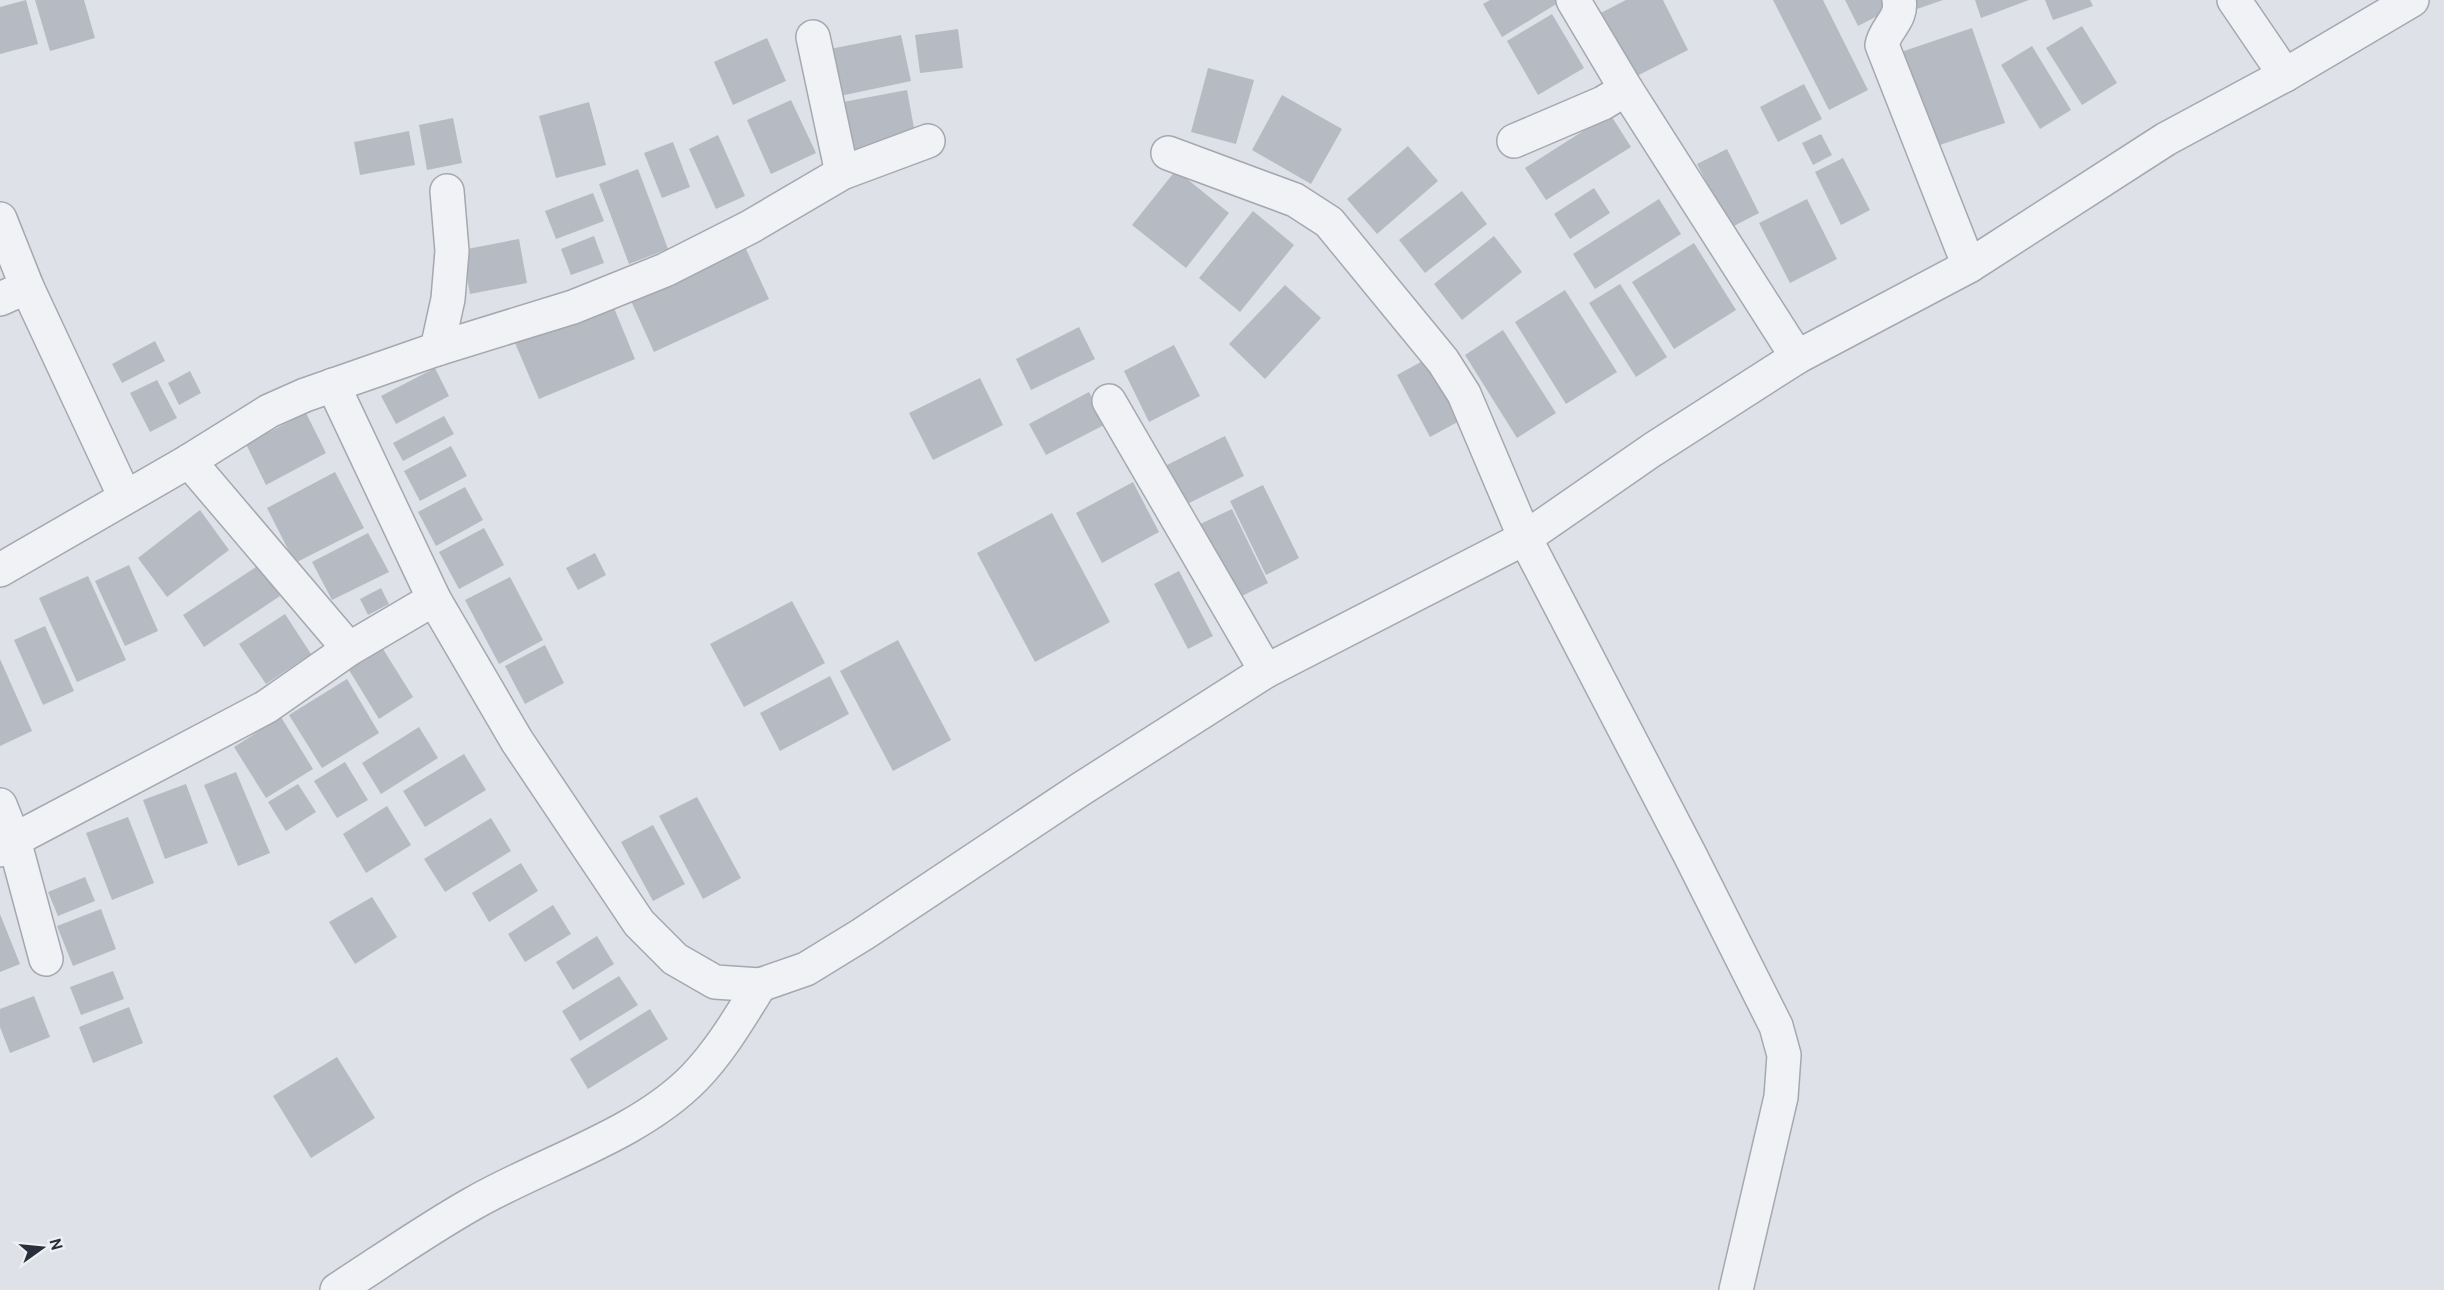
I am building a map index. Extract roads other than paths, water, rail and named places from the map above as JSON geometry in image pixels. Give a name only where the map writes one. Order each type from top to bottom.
[{"type":"street","points":[[1573,0],[1626,89],[1797,357]]},
{"type":"street","points":[[1899,0],[1898,18],[1884,35],[1882,45],[1969,266]]},
{"type":"street","points":[[2234,0],[2285,75]]},
{"type":"street","points":[[333,385],[434,599],[517,741],[583,843],[639,923],[675,960],[715,982],[760,985],[806,969],[863,934],[1081,789],[1266,671],[1526,538],[1652,450],[1797,357],[1969,266],[2166,140],[2285,75],[2412,0]]},
{"type":"street","points":[[813,37],[842,173]]},
{"type":"street","points":[[1514,141],[1603,103],[1626,89]]},
{"type":"street","points":[[0,570],[189,461],[269,411],[305,395],[437,349],[573,307],[665,270],[750,227],[842,173],[928,141]]},
{"type":"street","points":[[1168,153],[1295,200],[1329,222],[1443,361],[1464,394],[1526,538],[1776,1026],[1784,1055],[1780,1097],[1736,1290]]},
{"type":"street","points":[[437,349],[448,299],[453,251],[447,191]]},
{"type":"street","points":[[0,219],[14,293],[125,497]]},
{"type":"street","points":[[1109,400],[1266,671]]},
{"type":"street","points":[[189,461],[349,649]]},
{"type":"street","points":[[7,845],[266,707],[349,649],[434,599]]},
{"type":"street","points":[[0,805],[7,845],[46,959]]},
{"type":"street","points":[[338,1290],[473,1203],[633,1124],[663,1104],[694,1078],[724,1044],[760,985]]}]
